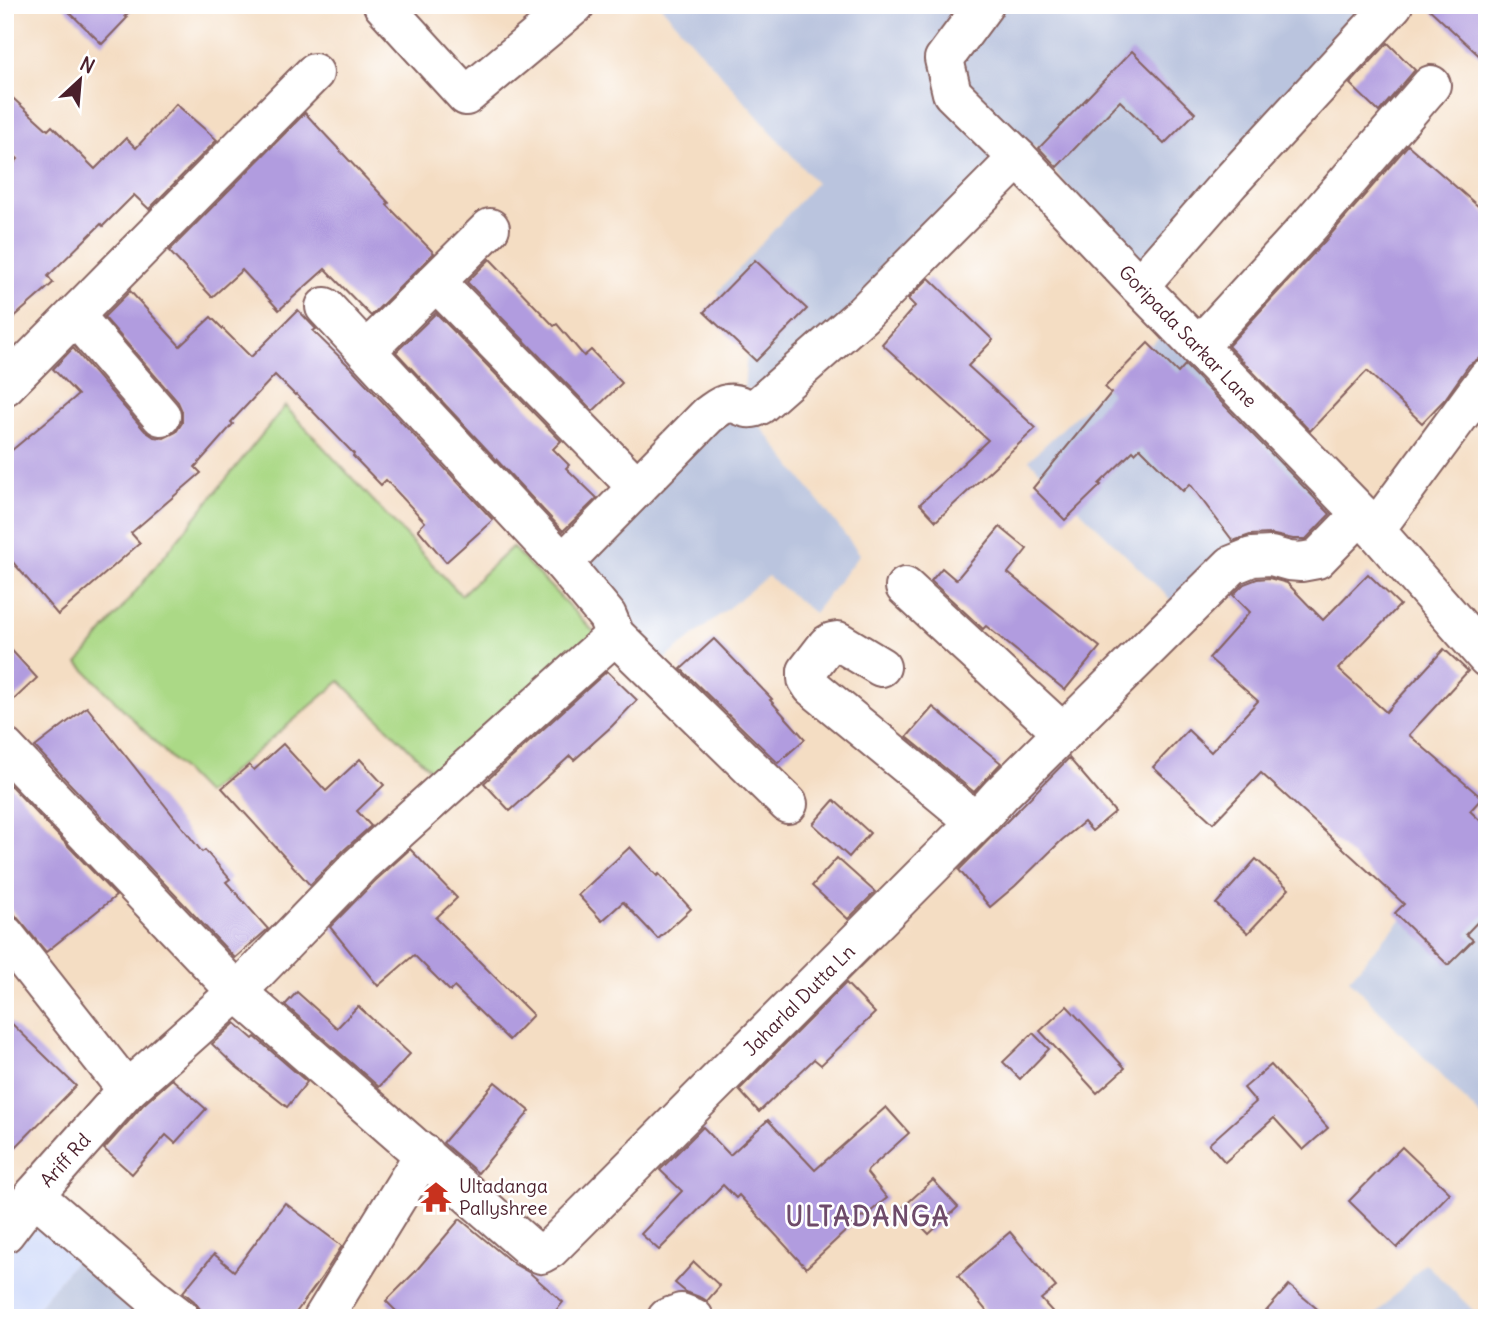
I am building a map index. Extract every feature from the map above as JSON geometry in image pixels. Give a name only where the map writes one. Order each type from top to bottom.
[{"type":"street","points":[[383,5],[466,96],[575,5]]},
{"type":"street","name":"Goripada Sarkar Lane","points":[[984,5],[944,59],[953,93],[1368,522],[1487,659]]},
{"type":"street","points":[[1139,286],[1230,182],[1393,5]]},
{"type":"street","points":[[5,386],[314,73]]},
{"type":"street","points":[[1198,347],[1309,226],[1431,85]]},
{"type":"street","points":[[562,563],[708,415],[724,404],[735,403],[746,409],[760,405],[862,315],[1018,158]]},
{"type":"street","points":[[366,351],[489,228]]},
{"type":"street","points":[[436,282],[637,487]]},
{"type":"street","points":[[325,307],[562,563],[607,616],[615,635],[788,804]]},
{"type":"street","points":[[75,316],[161,416]]},
{"type":"street","name":"Jaharlal Dutta Ln","points":[[5,748],[237,992],[531,1249],[541,1254],[550,1249],[1232,565],[1252,557],[1271,556],[1301,562],[1317,559],[1368,522],[1487,378]]},
{"type":"street","points":[[905,587],[1063,733]]},
{"type":"street","name":"Ariff Rd","points":[[5,1233],[34,1195],[127,1090],[237,992],[360,865],[615,635]]},
{"type":"street","points":[[881,667],[838,641],[827,645],[807,671],[807,679],[812,687],[976,822]]},
{"type":"street","points":[[5,935],[127,1090]]},
{"type":"street","points":[[323,1318],[424,1154]]},
{"type":"street","points":[[34,1195],[180,1318]]},
{"type":"street","points":[[667,1318],[681,1313],[694,1318]]},
{"type":"shaded area","points":[[660,5],[1388,5],[1134,269],[1034,145],[762,392],[744,389],[748,340],[718,292],[816,183]]},
{"type":"shaded area","points":[[1169,328],[1345,509],[1300,554],[1257,528],[1175,604],[1029,460]]},
{"type":"shaded area","points":[[722,411],[758,423],[860,554],[814,613],[768,576],[660,663],[574,559]]},
{"type":"shaded area","points":[[1487,821],[1487,1123],[1349,979]]},
{"type":"shaded area","points":[[33,1210],[85,1249],[29,1318],[5,1318],[5,1248]]},
{"type":"shaded area","points":[[85,1249],[167,1318],[29,1318]]},
{"type":"shaded area","points":[[1425,1263],[1481,1318],[1373,1318]]},
{"type":"green space","points":[[285,406],[461,595],[512,547],[597,635],[442,781],[340,681],[206,794],[78,663]]},
{"type":"building","points":[[62,5],[136,5],[102,44]]},
{"type":"building","points":[[1425,5],[1487,5],[1487,63]]},
{"type":"building","points":[[1388,43],[1415,70],[1379,112],[1350,84]]},
{"type":"building","points":[[1132,51],[1195,113],[1164,144],[1120,101],[1057,167],[1039,148]]},
{"type":"building","points":[[5,91],[48,130],[52,126],[95,169],[126,138],[136,148],[176,104],[217,140],[149,209],[134,195],[48,276],[53,283],[5,325],[5,172],[18,159],[5,147]]},
{"type":"building","points":[[305,113],[434,253],[371,316],[325,269],[279,310],[242,270],[212,297],[169,251]]},
{"type":"building","points":[[1408,145],[1487,214],[1487,350],[1469,365],[1445,399],[1422,423],[1367,371],[1310,431],[1228,346],[1325,241]]},
{"type":"building","points":[[490,259],[554,326],[557,324],[584,356],[591,350],[622,383],[593,411],[467,282]]},
{"type":"building","points":[[755,260],[807,309],[756,361],[704,312]]},
{"type":"building","points":[[929,278],[993,340],[968,366],[1036,428],[936,521],[920,504],[988,440],[882,344],[915,306],[908,299]]},
{"type":"building","points":[[130,291],[180,346],[211,317],[251,357],[298,310],[316,329],[313,331],[493,520],[446,562],[418,529],[425,522],[386,480],[381,485],[275,375],[231,422],[233,424],[195,467],[201,473],[131,533],[140,543],[58,615],[5,553],[5,456],[78,395],[53,369],[73,348],[145,431],[154,437],[164,438],[176,432],[182,423],[182,411],[178,402],[104,317]]},
{"type":"building","points":[[436,313],[561,441],[553,449],[569,465],[566,468],[597,498],[563,531],[396,352]]},
{"type":"building","points":[[1148,343],[1178,373],[1185,365],[1330,514],[1306,539],[1270,534],[1250,535],[1233,541],[1190,484],[1183,491],[1140,448],[1135,453],[1133,451],[1065,520],[1033,488],[1111,393],[1105,387]]},
{"type":"building","points":[[1000,527],[1027,549],[1008,573],[1100,647],[1065,690],[986,626],[983,629],[931,581],[942,568],[956,580]]},
{"type":"building","points":[[1368,574],[1400,605],[1338,669],[1386,712],[1444,649],[1468,671],[1409,735],[1482,798],[1470,811],[1487,827],[1487,912],[1466,934],[1473,940],[1448,965],[1395,913],[1404,904],[1261,773],[1213,823],[1153,767],[1188,730],[1211,752],[1258,701],[1209,658],[1250,612],[1233,595],[1244,584],[1269,578],[1287,583],[1323,620]]},
{"type":"building","points":[[714,639],[772,699],[770,700],[805,739],[778,763],[681,669]]},
{"type":"building","points":[[5,643],[37,678],[5,708]]},
{"type":"building","points":[[607,671],[637,700],[574,760],[570,756],[510,811],[484,783]]},
{"type":"building","points":[[87,707],[202,852],[205,850],[230,879],[226,882],[268,929],[235,958],[35,747]]},
{"type":"building","points":[[933,707],[1001,763],[974,792],[907,737]]},
{"type":"building","points":[[283,744],[326,791],[360,759],[384,785],[357,811],[371,826],[310,885],[222,788],[249,765],[254,770]]},
{"type":"building","points":[[1069,758],[1115,812],[1092,831],[1084,822],[990,907],[959,870]]},
{"type":"building","points":[[10,785],[116,896],[46,952],[5,903],[5,790]]},
{"type":"building","points":[[834,800],[870,833],[849,857],[813,824]]},
{"type":"building","points":[[630,847],[691,909],[658,939],[623,902],[602,921],[578,895]]},
{"type":"building","points":[[410,849],[457,898],[436,918],[533,1015],[509,1040],[454,987],[450,991],[414,955],[378,986],[330,927]]},
{"type":"building","points":[[837,858],[875,892],[848,919],[812,886]]},
{"type":"building","points":[[1256,859],[1289,889],[1248,933],[1216,904]]},
{"type":"building","points":[[846,983],[875,1013],[821,1065],[814,1059],[759,1112],[739,1090]]},
{"type":"building","points":[[297,992],[337,1028],[358,1006],[410,1054],[379,1087],[285,1005]]},
{"type":"building","points":[[1067,1006],[1125,1068],[1097,1093],[1040,1031]]},
{"type":"building","points":[[5,1017],[76,1086],[5,1158]]},
{"type":"building","points":[[235,1023],[307,1082],[287,1107],[212,1044]]},
{"type":"building","points":[[1033,1033],[1049,1049],[1020,1079],[1003,1062]]},
{"type":"building","points":[[1271,1065],[1328,1128],[1303,1150],[1274,1118],[1225,1162],[1209,1144],[1256,1102],[1244,1088]]},
{"type":"building","points":[[172,1079],[206,1109],[175,1143],[166,1135],[132,1174],[104,1149],[143,1105]]},
{"type":"building","points":[[495,1082],[530,1111],[478,1173],[443,1143]]},
{"type":"building","points":[[886,1107],[909,1133],[868,1170],[867,1173],[887,1198],[862,1216],[806,1268],[739,1195],[736,1198],[723,1185],[659,1250],[641,1234],[682,1191],[660,1170],[703,1127],[730,1155],[768,1120],[815,1170]]},
{"type":"building","points":[[1402,1147],[1450,1193],[1397,1248],[1349,1201]]},
{"type":"building","points":[[933,1180],[958,1207],[929,1234],[903,1207]]},
{"type":"building","points":[[285,1203],[342,1246],[322,1277],[292,1318],[201,1318],[200,1309],[183,1292],[214,1254],[234,1271]]},
{"type":"building","points":[[460,1219],[563,1302],[550,1318],[403,1318],[386,1301],[415,1272]]},
{"type":"building","points":[[1010,1232],[1056,1287],[1041,1299],[1058,1318],[992,1318],[958,1276]]},
{"type":"building","points":[[694,1262],[720,1286],[707,1301],[686,1292],[675,1283]]},
{"type":"building","points":[[1289,1285],[1328,1318],[1260,1318]]},
{"type":"place","name":"Ultadanga Pallyshree","points":[[436,1197]]},
{"type":"district","name":"ULTADANGA","points":[[868,1216]]}]
